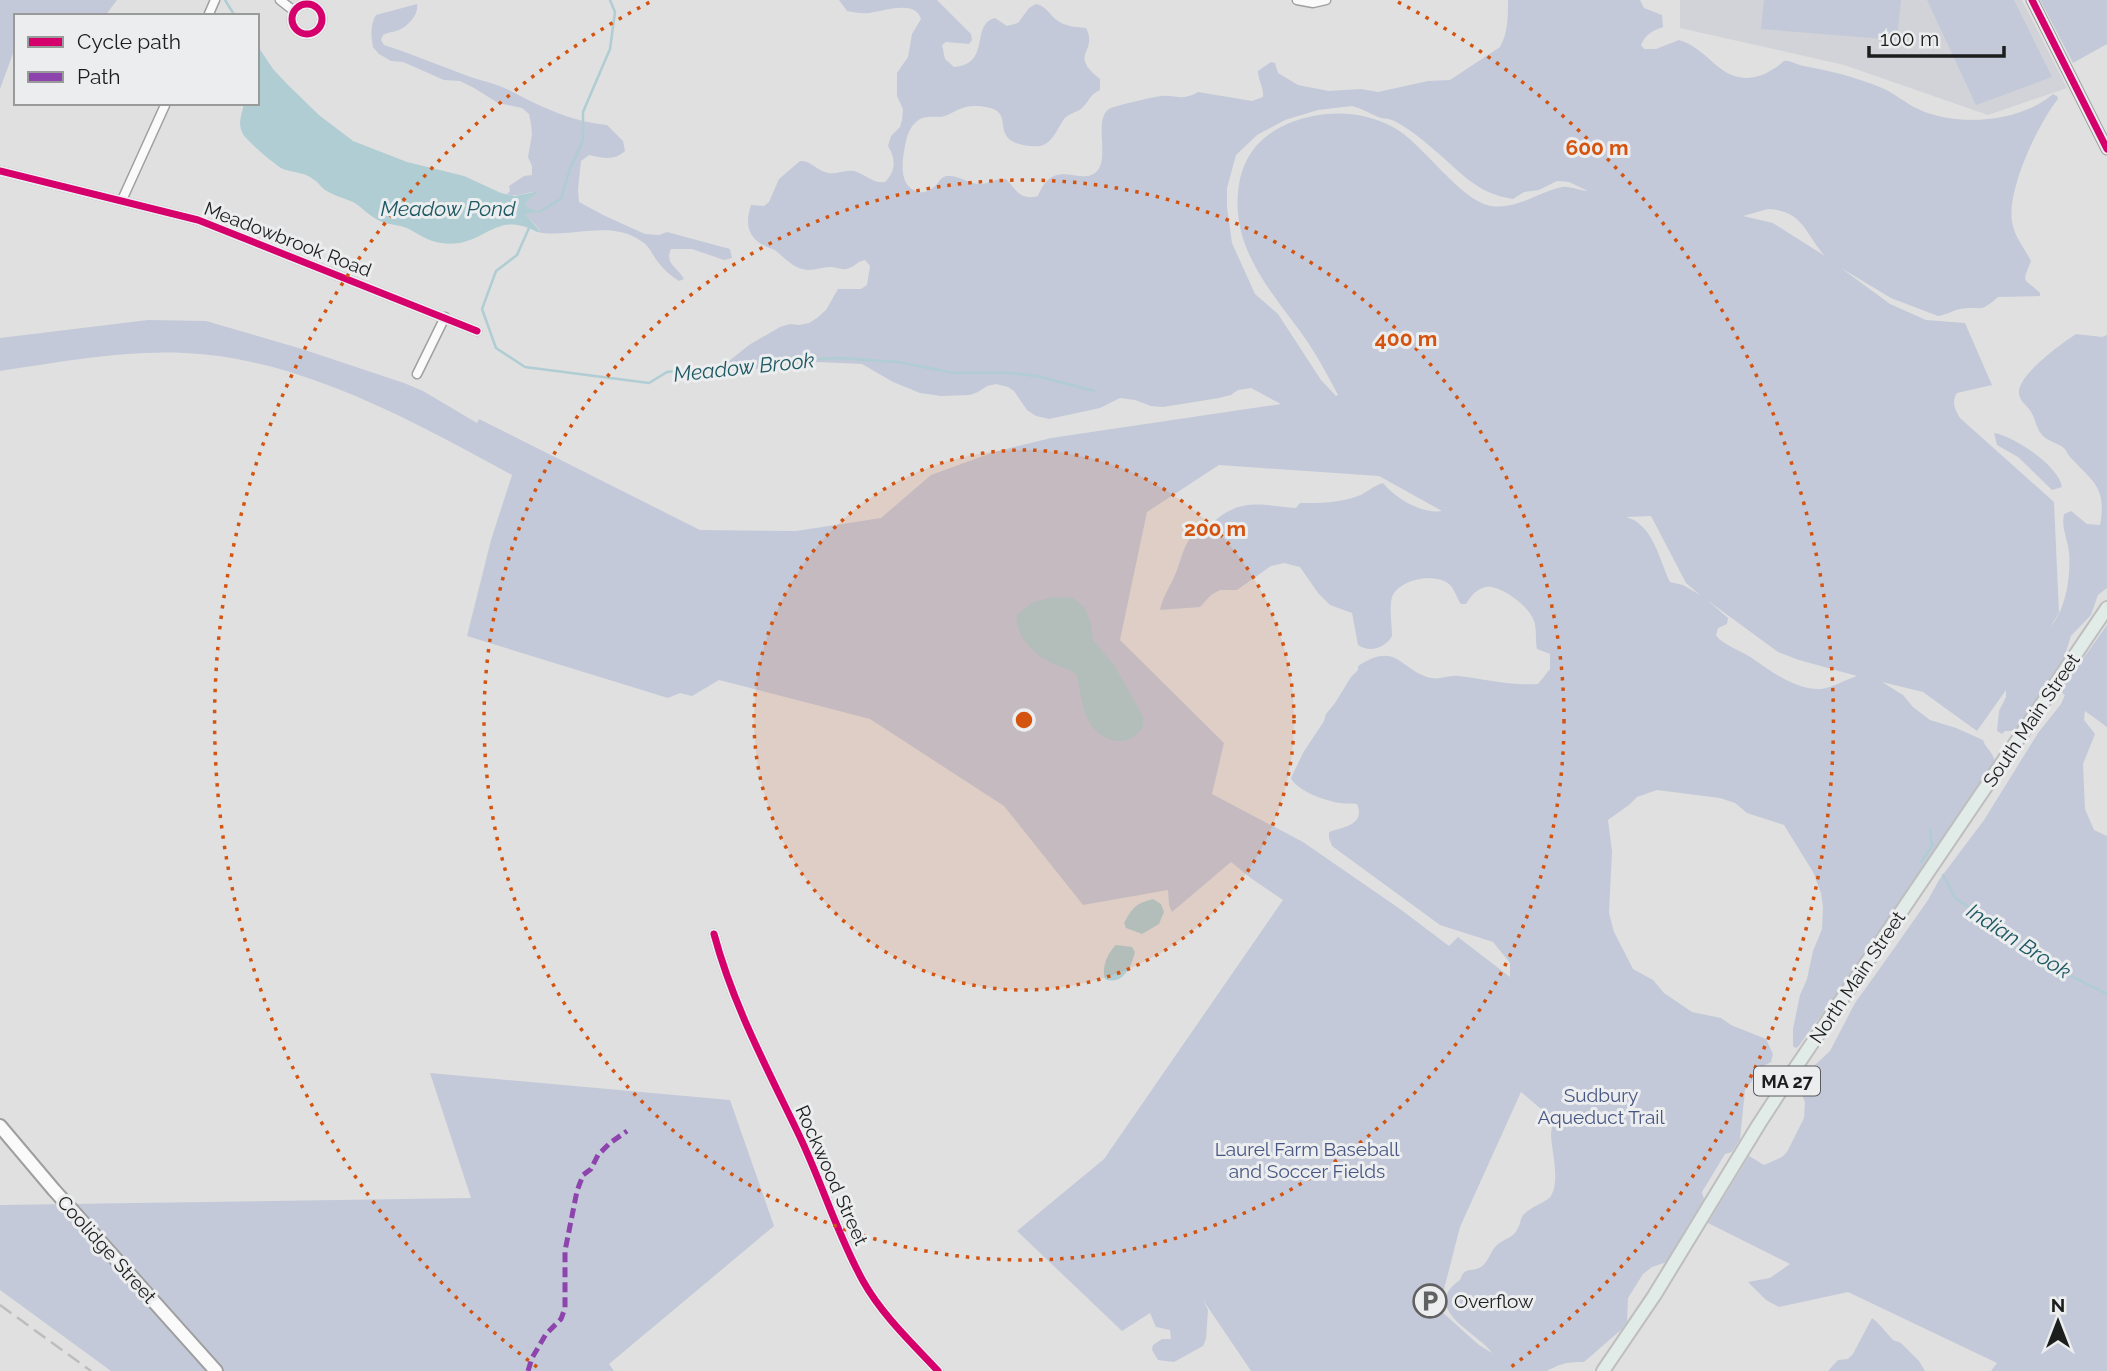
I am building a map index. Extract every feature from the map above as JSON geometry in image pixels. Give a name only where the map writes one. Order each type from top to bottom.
[{"type":"main road","name":"South Main Street","points":[[1979,797],[2107,608]]},
{"type":"main road","name":"North Main Street","points":[[1603,1371],[1654,1296],[1796,1067],[1979,797]]},
{"type":"main road","name":"Coolidge Street","points":[[0,1126],[216,1371]]},
{"type":"street","points":[[280,0],[294,11]]},
{"type":"street","points":[[1297,0],[1313,3],[1326,0]]},
{"type":"street","points":[[2032,0],[2103,132],[2107,149]]},
{"type":"street","points":[[122,200],[165,105]]},
{"type":"street","name":"Meadowbrook Road","points":[[0,171],[122,200],[220,228],[477,331]]},
{"type":"street","points":[[417,374],[445,317]]},
{"type":"street","name":"Rockwood Street","points":[[714,934],[736,1003],[808,1153],[828,1206],[864,1283],[900,1331],[938,1371]]},
{"type":"shaded area","points":[[1680,0],[2022,0],[2067,88],[1988,115],[1844,65],[1680,28]]},
{"type":"green space","points":[[0,0],[117,0],[106,14],[14,14],[14,50],[0,89]]},
{"type":"green space","points":[[839,0],[937,0],[971,34],[972,40],[969,44],[946,42],[942,45],[945,59],[954,67],[973,59],[983,28],[988,22],[995,18],[1007,26],[1018,23],[1029,8],[1036,4],[1061,23],[1086,28],[1089,36],[1084,58],[1090,70],[1100,79],[1100,90],[1093,94],[1082,108],[1066,117],[1051,139],[1040,146],[1026,146],[1012,141],[1005,132],[999,113],[986,107],[969,106],[941,117],[920,119],[908,134],[903,170],[907,184],[921,192],[930,190],[942,178],[949,176],[980,184],[1006,179],[1022,195],[1038,196],[1044,184],[1052,177],[1068,174],[1091,175],[1097,171],[1102,157],[1102,122],[1109,109],[1157,97],[1183,97],[1198,92],[1252,101],[1263,97],[1258,71],[1271,62],[1275,63],[1278,73],[1298,85],[1329,91],[1361,89],[1378,92],[1428,81],[1450,80],[1500,47],[1506,30],[1508,0],[1640,0],[1644,8],[1662,15],[1663,27],[1645,38],[1641,45],[1644,49],[1656,49],[1679,40],[1690,44],[1724,71],[1743,78],[1763,75],[1784,61],[1789,61],[1863,81],[1930,114],[1948,118],[1966,120],[2005,116],[2039,104],[2053,94],[2057,96],[2058,99],[2033,140],[2019,175],[2012,208],[2015,233],[2031,261],[2025,278],[2040,296],[1998,297],[1983,308],[1960,309],[1938,316],[1891,298],[1841,268],[1890,304],[1926,320],[1965,323],[1992,385],[1957,393],[1954,403],[1960,418],[2054,502],[2059,613],[2064,602],[2069,571],[2064,514],[2071,511],[2087,524],[2100,525],[2102,502],[2092,480],[2064,448],[2041,433],[2031,412],[2022,402],[2020,387],[2041,361],[2076,334],[2102,337],[2107,335],[2107,588],[2098,595],[2091,615],[2071,636],[2064,658],[2020,727],[2014,731],[2005,731],[2002,734],[1997,731],[1999,711],[2006,697],[2006,690],[1977,731],[1923,692],[1882,682],[1903,695],[1930,720],[1983,740],[1995,763],[1881,933],[1798,1047],[1793,1046],[1793,1029],[1800,995],[1822,929],[1823,907],[1813,872],[1784,825],[1747,813],[1735,803],[1720,798],[1657,790],[1637,797],[1608,820],[1612,851],[1609,913],[1614,932],[1633,969],[1653,980],[1664,993],[1692,1012],[1721,1018],[1731,1025],[1766,1039],[1773,1054],[1771,1062],[1756,1070],[1745,1090],[1740,1139],[1732,1152],[1725,1154],[1702,1192],[1704,1199],[1667,1262],[1652,1267],[1643,1274],[1628,1298],[1627,1321],[1622,1329],[1584,1362],[1573,1362],[1547,1371],[1251,1371],[1203,1300],[1208,1310],[1203,1346],[1174,1362],[1158,1360],[1152,1350],[1153,1345],[1162,1339],[1171,1339],[1170,1330],[1156,1327],[1150,1313],[1122,1331],[1017,1231],[1104,1159],[1283,900],[1231,862],[1172,912],[1168,890],[1083,905],[1004,806],[870,719],[719,680],[692,696],[680,693],[668,698],[467,636],[491,540],[512,475],[395,414],[354,396],[271,367],[228,357],[185,353],[115,355],[0,371],[0,338],[148,320],[206,321],[302,349],[423,391],[477,423],[479,419],[700,530],[796,531],[881,518],[931,475],[994,452],[1051,438],[1281,404],[1251,388],[1219,398],[1163,407],[1120,398],[1100,408],[1049,419],[1036,416],[1027,410],[1008,387],[996,384],[970,395],[941,396],[920,393],[893,382],[862,364],[817,362],[745,370],[718,370],[749,345],[780,327],[809,323],[817,318],[826,310],[838,289],[861,289],[867,285],[870,266],[865,260],[846,269],[803,269],[794,266],[776,251],[756,240],[748,222],[751,205],[764,206],[769,202],[779,179],[800,161],[808,162],[829,173],[854,171],[881,182],[885,182],[891,174],[893,160],[888,146],[891,136],[900,127],[903,109],[897,96],[897,73],[908,57],[912,34],[921,19],[918,13],[907,8],[866,13],[847,11]],"holes":[[[1352,106],[1392,120],[1423,141],[1469,180],[1500,196],[1513,199],[1524,192],[1539,190],[1557,181],[1569,182],[1588,191],[1562,187],[1501,207],[1479,202],[1454,183],[1405,135],[1367,117],[1339,114],[1311,116],[1269,134],[1251,153],[1240,179],[1240,227],[1256,268],[1313,350],[1338,395],[1336,396],[1321,380],[1278,314],[1255,294],[1232,243],[1227,207],[1227,188],[1236,155],[1257,135],[1285,120],[1318,110]],[[1768,209],[1789,214],[1797,219],[1825,256],[1773,223],[1743,216]],[[1219,465],[1379,476],[1442,511],[1418,508],[1395,495],[1383,483],[1351,498],[1300,503],[1296,508],[1250,505],[1231,510],[1189,540],[1160,610],[1200,607],[1220,590],[1237,590],[1271,566],[1284,563],[1300,567],[1330,605],[1352,613],[1358,645],[1367,649],[1385,644],[1392,636],[1392,597],[1402,586],[1418,579],[1444,581],[1452,587],[1461,604],[1466,604],[1479,589],[1492,587],[1514,598],[1531,615],[1535,624],[1537,649],[1550,654],[1550,669],[1538,684],[1458,676],[1431,678],[1391,657],[1371,659],[1358,666],[1358,670],[1326,714],[1291,778],[1299,787],[1320,798],[1357,804],[1359,811],[1355,821],[1329,832],[1332,846],[1440,925],[1493,942],[1510,963],[1510,977],[1458,937],[1449,946],[1303,842],[1212,794],[1224,743],[1120,640],[1147,512]],[[1651,516],[1686,583],[1700,595],[1683,585],[1670,582],[1649,535],[1643,527],[1626,517]],[[1707,600],[1778,652],[1857,676],[1821,689],[1793,683],[1719,639],[1716,635],[1718,628],[1727,624],[1728,618]],[[1521,1092],[1554,1120],[1551,1136],[1554,1190],[1549,1198],[1524,1214],[1516,1231],[1497,1245],[1483,1265],[1464,1272],[1449,1291],[1446,1301],[1456,1320],[1492,1353],[1441,1311],[1441,1301],[1460,1227]]]},
{"type":"green space","points":[[1764,0],[1901,0],[1897,40],[1761,29]]},
{"type":"green space","points":[[1927,0],[2014,0],[2052,77],[1976,105]]},
{"type":"green space","points":[[2040,0],[2107,0],[2107,44],[2073,63]]},
{"type":"green space","points":[[417,4],[415,15],[408,24],[383,35],[381,40],[384,45],[500,86],[558,113],[607,125],[623,141],[625,151],[604,158],[589,155],[581,161],[579,202],[645,234],[659,235],[667,232],[730,249],[732,258],[724,260],[692,249],[671,249],[670,262],[684,279],[679,281],[663,268],[647,245],[629,235],[603,230],[537,232],[540,230],[524,213],[537,212],[526,207],[525,203],[537,192],[507,194],[510,191],[509,186],[524,176],[532,175],[528,157],[532,134],[529,114],[522,108],[498,103],[460,81],[444,80],[403,62],[391,61],[373,47],[371,35],[376,15]]},
{"type":"green space","points":[[1994,433],[2013,440],[2034,453],[2053,470],[2062,487],[2052,490],[2018,457],[1997,445]]},
{"type":"green space","points":[[2107,625],[2107,727],[2085,711],[2084,720],[2095,734],[2083,764],[2085,809],[2094,830],[2107,836],[2107,1371],[1991,1371],[1997,1363],[1848,1292],[1779,1307],[1766,1300],[1748,1282],[1770,1278],[1790,1264],[1708,1223],[1749,1156],[1764,1165],[1787,1152],[1804,1118],[1805,1102],[1800,1090],[1801,1078],[1830,1051],[1855,1003],[1928,900],[1939,880],[1984,820],[2038,733],[2061,704],[2065,695],[2060,691]]},
{"type":"green space","points":[[430,1073],[730,1100],[774,1226],[609,1364],[614,1371],[111,1371],[0,1290],[0,1205],[471,1198]]},
{"type":"green space","points":[[1872,1318],[1919,1361],[1925,1371],[1828,1371],[1838,1360],[1848,1359],[1853,1354]]},
{"type":"water","name":"Meadow Pond","points":[[259,48],[288,85],[319,115],[353,141],[407,162],[464,176],[501,193],[515,196],[539,191],[525,203],[527,207],[539,212],[525,214],[540,231],[509,225],[456,244],[436,242],[407,228],[380,221],[355,203],[325,190],[310,177],[279,167],[243,134],[240,119],[244,105],[259,105]]},
{"type":"water","points":[[1054,597],[1073,598],[1084,607],[1091,623],[1093,640],[1114,665],[1143,717],[1143,727],[1129,739],[1114,740],[1098,733],[1085,713],[1077,675],[1044,659],[1022,636],[1017,614],[1033,602]]},
{"type":"water","points":[[1153,899],[1161,904],[1164,912],[1159,924],[1142,934],[1126,928],[1124,923],[1132,910]]},
{"type":"water","points":[[1116,945],[1132,947],[1135,952],[1125,974],[1117,980],[1105,979],[1105,965]]},
{"type":"waterway","name":"Meadow Brook","points":[[225,0],[234,14]]},
{"type":"waterway","points":[[539,212],[561,199],[583,140],[583,112],[610,49],[615,12],[610,0]]},
{"type":"waterway","name":"Meadow Brook","points":[[529,228],[517,255],[496,271],[482,309],[496,348],[525,367],[649,383],[667,372],[762,362],[839,358],[898,362],[954,373],[1037,376],[1094,391]]},
{"type":"waterway","name":"Indian Brook","points":[[1921,862],[1932,846],[1930,829]]},
{"type":"waterway","name":"Indian Brook","points":[[1943,875],[1955,898],[2069,975],[2107,994]]},
{"type":"railway","points":[[0,1305],[91,1371]]},
{"type":"marked path","points":[[528,1371],[546,1334],[561,1319],[565,1308],[565,1251],[577,1191],[583,1175],[591,1169],[598,1155],[627,1131]]},
{"type":"cycle path","points":[[2032,0],[2107,149]]},
{"type":"cycle path","points":[[307,4],[313,5],[321,13],[322,19],[321,25],[313,33],[307,34],[301,33],[293,25],[292,19],[293,13],[301,5],[307,4]]},
{"type":"cycle path","points":[[0,171],[198,220],[477,331]]},
{"type":"cycle path","points":[[714,934],[741,1011],[863,1281],[898,1328],[938,1371]]},
{"type":"place","name":"Overflow","points":[[1430,1301]]},
{"type":"park label","name":"Sudbury Aqueduct Trail","points":[[1601,1106]]},
{"type":"park label","name":"Laurel Farm Baseball and Soccer Fields","points":[[1307,1160]]}]
